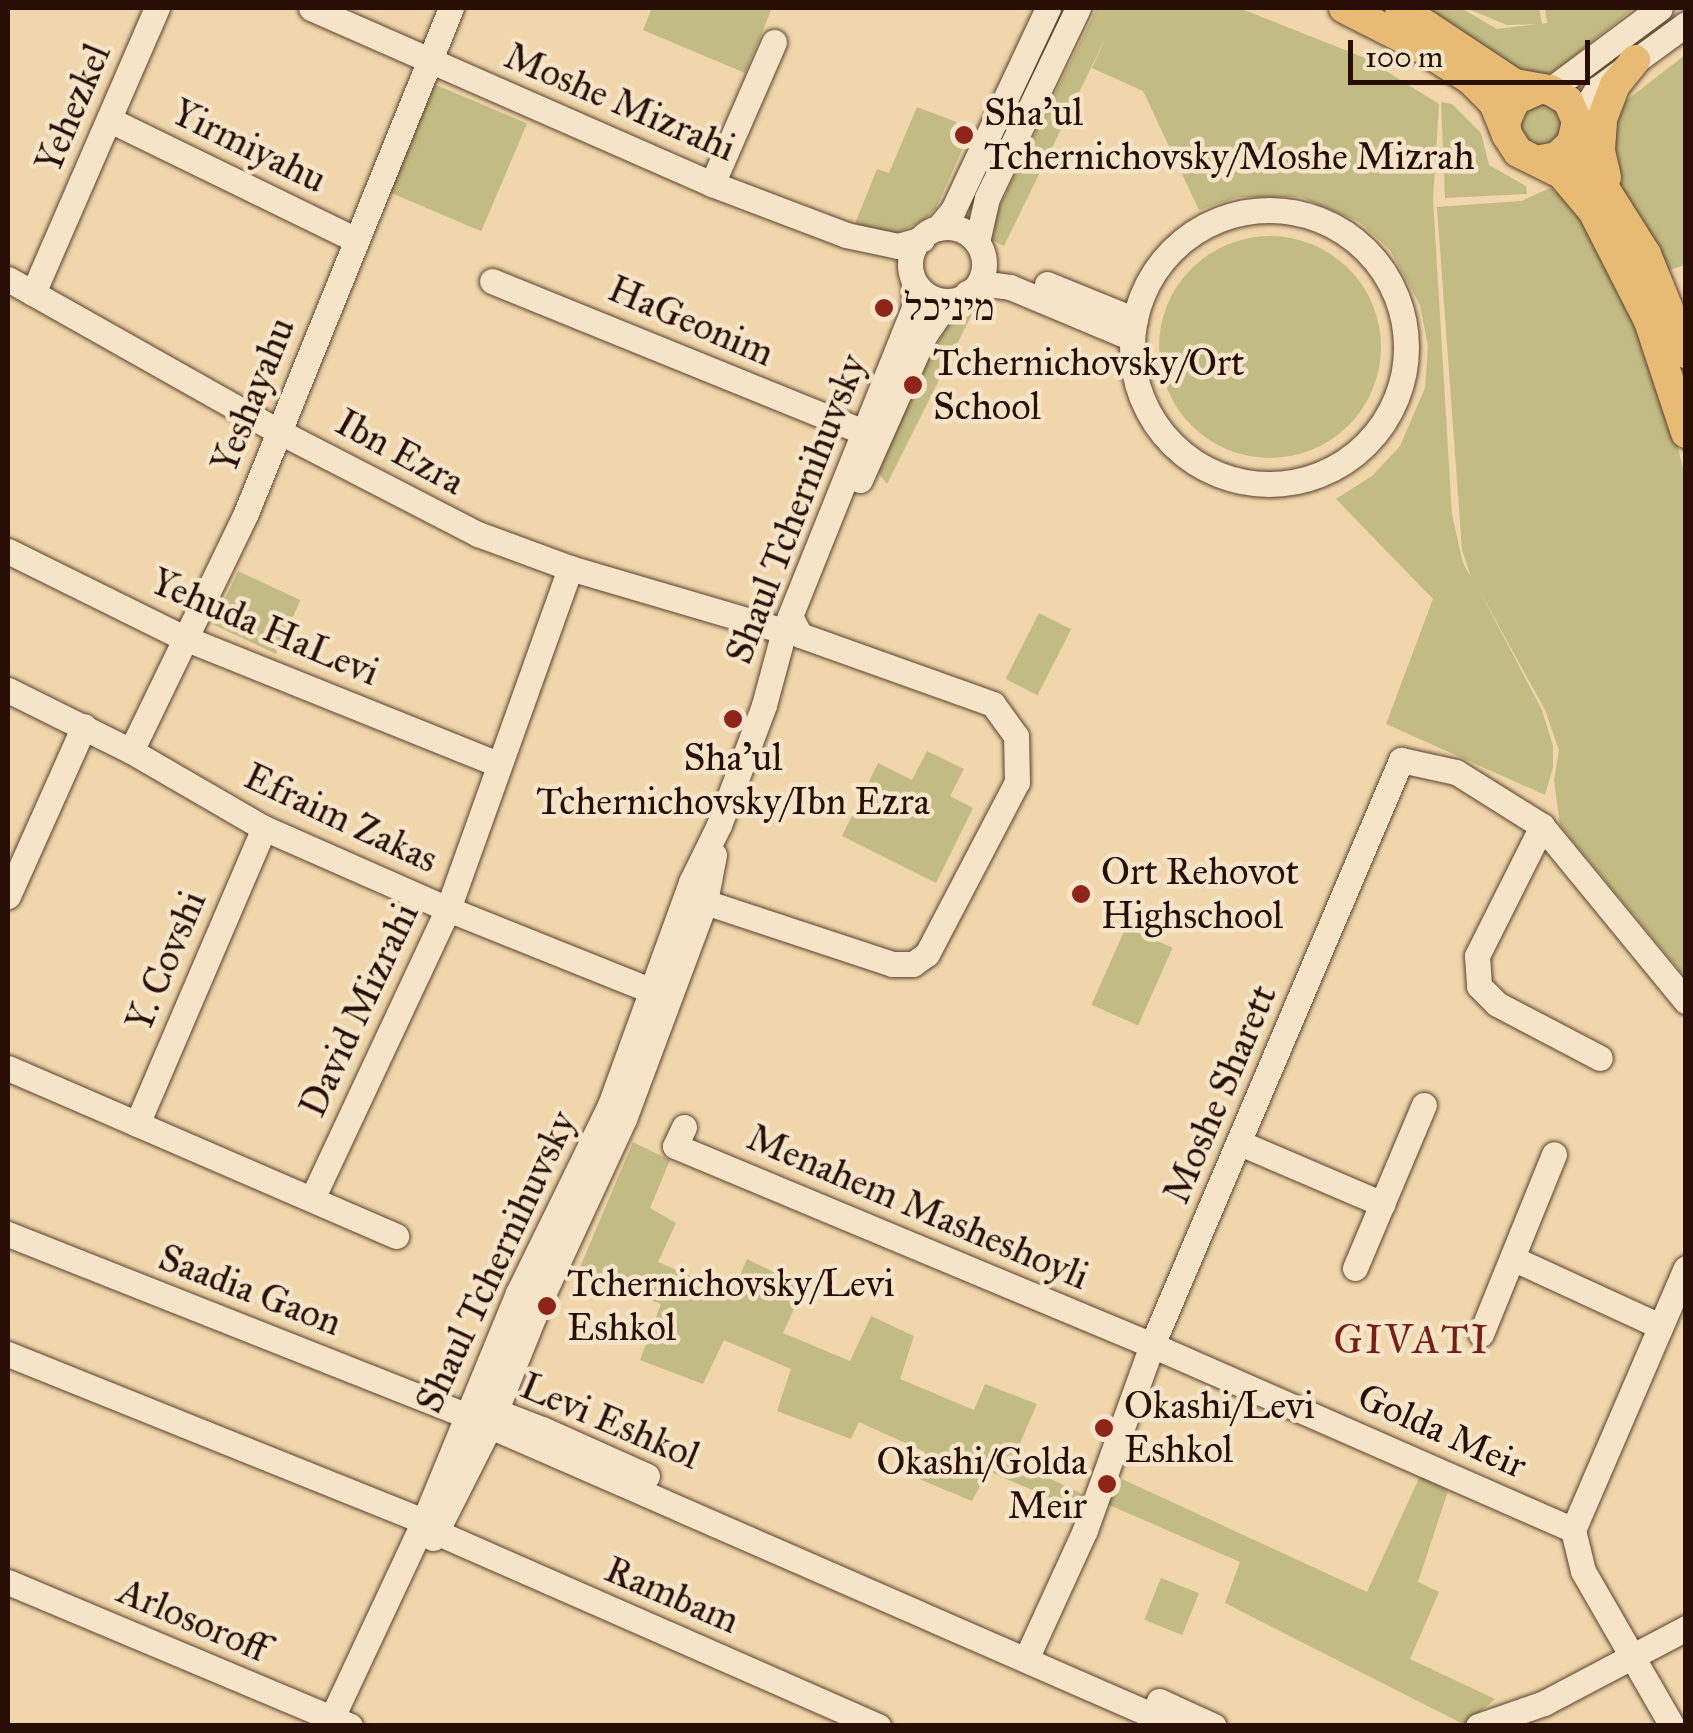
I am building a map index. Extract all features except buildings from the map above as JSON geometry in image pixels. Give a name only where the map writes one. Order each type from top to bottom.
[{"type":"main road","points":[[1344,8],[1471,80],[1494,103],[1518,152],[1562,174],[1579,192],[1622,263],[1649,322],[1686,433]]},
{"type":"main road","points":[[1400,8],[1515,84],[1568,101],[1590,164],[1620,206]]},
{"type":"main road","points":[[1635,60],[1606,104],[1600,133],[1602,164],[1646,254],[1686,353]]},
{"type":"main road","points":[[1507,134],[1506,122],[1515,100],[1543,90]]},
{"type":"main road","points":[[1537,160],[1566,151],[1576,127]]},
{"type":"street","name":"Yehezkel","points":[[33,293],[156,8]]},
{"type":"street","name":"Moshe Mizrahi","points":[[312,8],[712,184],[846,235],[900,265],[913,280]]},
{"type":"street","name":"Yeshayahu","points":[[131,751],[280,432],[451,8]]},
{"type":"street","points":[[1048,8],[953,210],[912,256],[913,280],[933,299],[957,297],[987,284],[1010,287],[1134,329]]},
{"type":"street","points":[[957,297],[983,270],[978,245],[986,198],[1078,8]]},
{"type":"street","points":[[1543,90],[1660,8]]},
{"type":"street","points":[[1576,127],[1597,89],[1686,24]]},
{"type":"street","points":[[712,184],[774,42]]},
{"type":"street","name":"Yirmiyahu","points":[[110,120],[356,240]]},
{"type":"street","points":[[1252,210],[1305,214],[1352,238],[1388,278],[1405,328],[1404,368],[1394,406],[1362,449],[1317,476],[1265,485],[1214,473],[1174,446],[1139,390],[1134,329],[1144,289],[1161,262],[1201,227],[1252,210]]},
{"type":"street","points":[[930,233],[960,228],[998,266],[1134,329]]},
{"type":"street","name":"Moshe Mizrahi","points":[[846,235],[898,246],[930,233]]},
{"type":"street","name":"Ibn Ezra","points":[[8,279],[280,432],[478,534],[570,568],[791,627],[992,704],[1016,736],[1017,782],[926,954],[912,964],[892,964],[705,902]]},
{"type":"street","name":"Shaul Tchernihuvsky","points":[[430,1526],[466,1415],[518,1293],[610,1105],[692,882],[719,825],[764,705],[782,679],[791,627],[862,431],[915,305],[913,280]]},
{"type":"street","name":"HaGeonim","points":[[492,281],[862,431]]},
{"type":"street","name":"Shaul Tchernihuvsky","points":[[791,627],[935,314],[957,297]]},
{"type":"street","name":"Yehuda HaLevi","points":[[8,551],[182,637],[498,764]]},
{"type":"street","name":"David Mizrahi","points":[[312,1199],[448,909],[570,568]]},
{"type":"street","name":"Efraim Zakas","points":[[8,690],[131,751],[264,828],[448,909],[654,992]]},
{"type":"street","points":[[8,896],[84,726]]},
{"type":"street","name":"Moshe Sharett","points":[[1030,1652],[1085,1530],[1152,1345],[1401,760],[1456,772],[1542,826]]},
{"type":"street","name":"Shaul Tchernihuvsky","points":[[341,1724],[430,1526],[492,1419],[624,1120],[705,902],[719,825]]},
{"type":"street","points":[[1600,1058],[1497,1004],[1479,986],[1477,956],[1542,826],[1686,1001]]},
{"type":"street","name":"Y. Covshi","points":[[137,1124],[264,828]]},
{"type":"street","points":[[8,1068],[396,1236]]},
{"type":"street","points":[[1355,1268],[1424,1105]]},
{"type":"street","name":"Menahem Masheshoyli","points":[[684,1126],[675,1146],[1152,1345]]},
{"type":"street","points":[[1240,1143],[1382,1204]]},
{"type":"street","points":[[1481,1334],[1554,1154]]},
{"type":"street","name":"Saadia Gaon","points":[[8,1234],[466,1415]]},
{"type":"street","points":[[1512,1258],[1660,1326]]},
{"type":"street","points":[[1672,1726],[1583,1571],[1573,1530],[1686,1268]]},
{"type":"street","name":"Golda Meir","points":[[1152,1345],[1573,1530]]},
{"type":"street","name":"Rambam","points":[[8,1354],[430,1526],[878,1726]]},
{"type":"street","points":[[506,1384],[522,1412],[542,1428]]},
{"type":"street","name":"Levi Eshkol","points":[[466,1415],[542,1428],[1030,1652],[1177,1726]]},
{"type":"street","name":"Levi Eshkol","points":[[492,1419],[1030,1652],[1214,1726]]},
{"type":"street","name":"Arlosoroff","points":[[8,1582],[341,1724]]},
{"type":"street","points":[[1478,1726],[1544,1703],[1686,1628]]},
{"type":"shaded area","points":[[652,8],[772,8],[745,73],[643,30]]},
{"type":"shaded area","points":[[1097,8],[1239,8],[1365,58],[1439,104],[1433,200],[1452,515],[1463,563],[1471,577],[1462,550],[1437,207],[1521,201],[1550,188],[1586,213],[1664,393],[1685,476],[1685,977],[1560,825],[1554,780],[1559,750],[1545,710],[1478,588],[1542,710],[1553,746],[1553,767],[1545,795],[1386,724],[1433,599],[1336,499],[1372,476],[1400,446],[1425,388],[1428,346],[1420,305],[1390,250],[1359,222],[1301,197],[1239,197],[1199,210],[1143,91],[1092,68],[1107,35],[1004,246],[985,236]]},
{"type":"shaded area","points":[[1417,8],[1461,8],[1497,29],[1538,24],[1507,25],[1466,8],[1539,8],[1542,24],[1547,23],[1545,8],[1634,8],[1555,71],[1544,75],[1520,70]]},
{"type":"shaded area","points":[[1685,55],[1685,265],[1666,271],[1621,190],[1611,141],[1623,103]]},
{"type":"shaded area","points":[[434,84],[527,123],[481,231],[388,192]]},
{"type":"shaded area","points":[[1543,99],[1564,113],[1559,144],[1529,148],[1516,118]]},
{"type":"shaded area","points":[[1441,102],[1452,104],[1481,133],[1489,165],[1526,186],[1527,194],[1445,198]]},
{"type":"shaded area","points":[[917,107],[972,128],[936,208],[925,219],[885,236],[854,226],[877,169],[889,173]]},
{"type":"shaded area","points":[[1270,236],[1312,245],[1348,269],[1372,305],[1381,347],[1372,389],[1348,425],[1312,449],[1270,458],[1228,449],[1192,425],[1168,389],[1159,347],[1168,305],[1192,269],[1228,245]]},
{"type":"shaded area","points":[[972,314],[887,484],[873,466],[885,433],[950,322]]},
{"type":"shaded area","points":[[238,571],[301,600],[276,654],[213,624]]},
{"type":"shaded area","points":[[1039,613],[1071,629],[1037,695],[1005,679]]},
{"type":"shaded area","points":[[927,751],[964,769],[950,796],[973,808],[936,883],[842,836],[878,763],[912,780]]},
{"type":"shaded area","points":[[1126,927],[1173,948],[1138,1025],[1091,1005]]},
{"type":"shaded area","points":[[633,1142],[670,1160],[650,1208],[676,1223],[658,1262],[732,1294],[747,1259],[804,1287],[783,1333],[850,1361],[871,1316],[914,1336],[900,1379],[974,1410],[985,1384],[1037,1404],[1012,1461],[1087,1496],[1083,1512],[988,1471],[972,1501],[919,1479],[925,1452],[859,1422],[851,1439],[777,1411],[791,1369],[724,1340],[703,1384],[640,1360],[661,1304],[578,1272]]},
{"type":"shaded area","points":[[1420,1476],[1448,1491],[1418,1582],[1439,1592],[1410,1659],[1495,1699],[1465,1725],[1225,1603],[1240,1562],[1107,1504],[1122,1479],[1367,1592]]},
{"type":"shaded area","points":[[1161,1578],[1199,1593],[1182,1635],[1144,1620]]},
{"type":"place","name":"Sha'ul Tchernichovsky/Moshe Mizrah","points":[[964,135]]},
{"type":"place","name":"מיניכל","points":[[884,308]]},
{"type":"place","name":"Tchernichovsky/Ort School","points":[[913,385]]},
{"type":"place","name":"Sha'ul Tchernichovsky/Ibn Ezra","points":[[733,719]]},
{"type":"place","name":"Ort Rehovot Highschool","points":[[1081,894]]},
{"type":"place","name":"Tchernichovsky/Levi Eshkol","points":[[547,1306]]},
{"type":"place","name":"Okashi/Levi Eshkol","points":[[1104,1428]]},
{"type":"place","name":"Okashi/Golda Meir","points":[[1107,1484]]},
{"type":"district","name":"GIVATI","points":[[1412,1340]]}]
